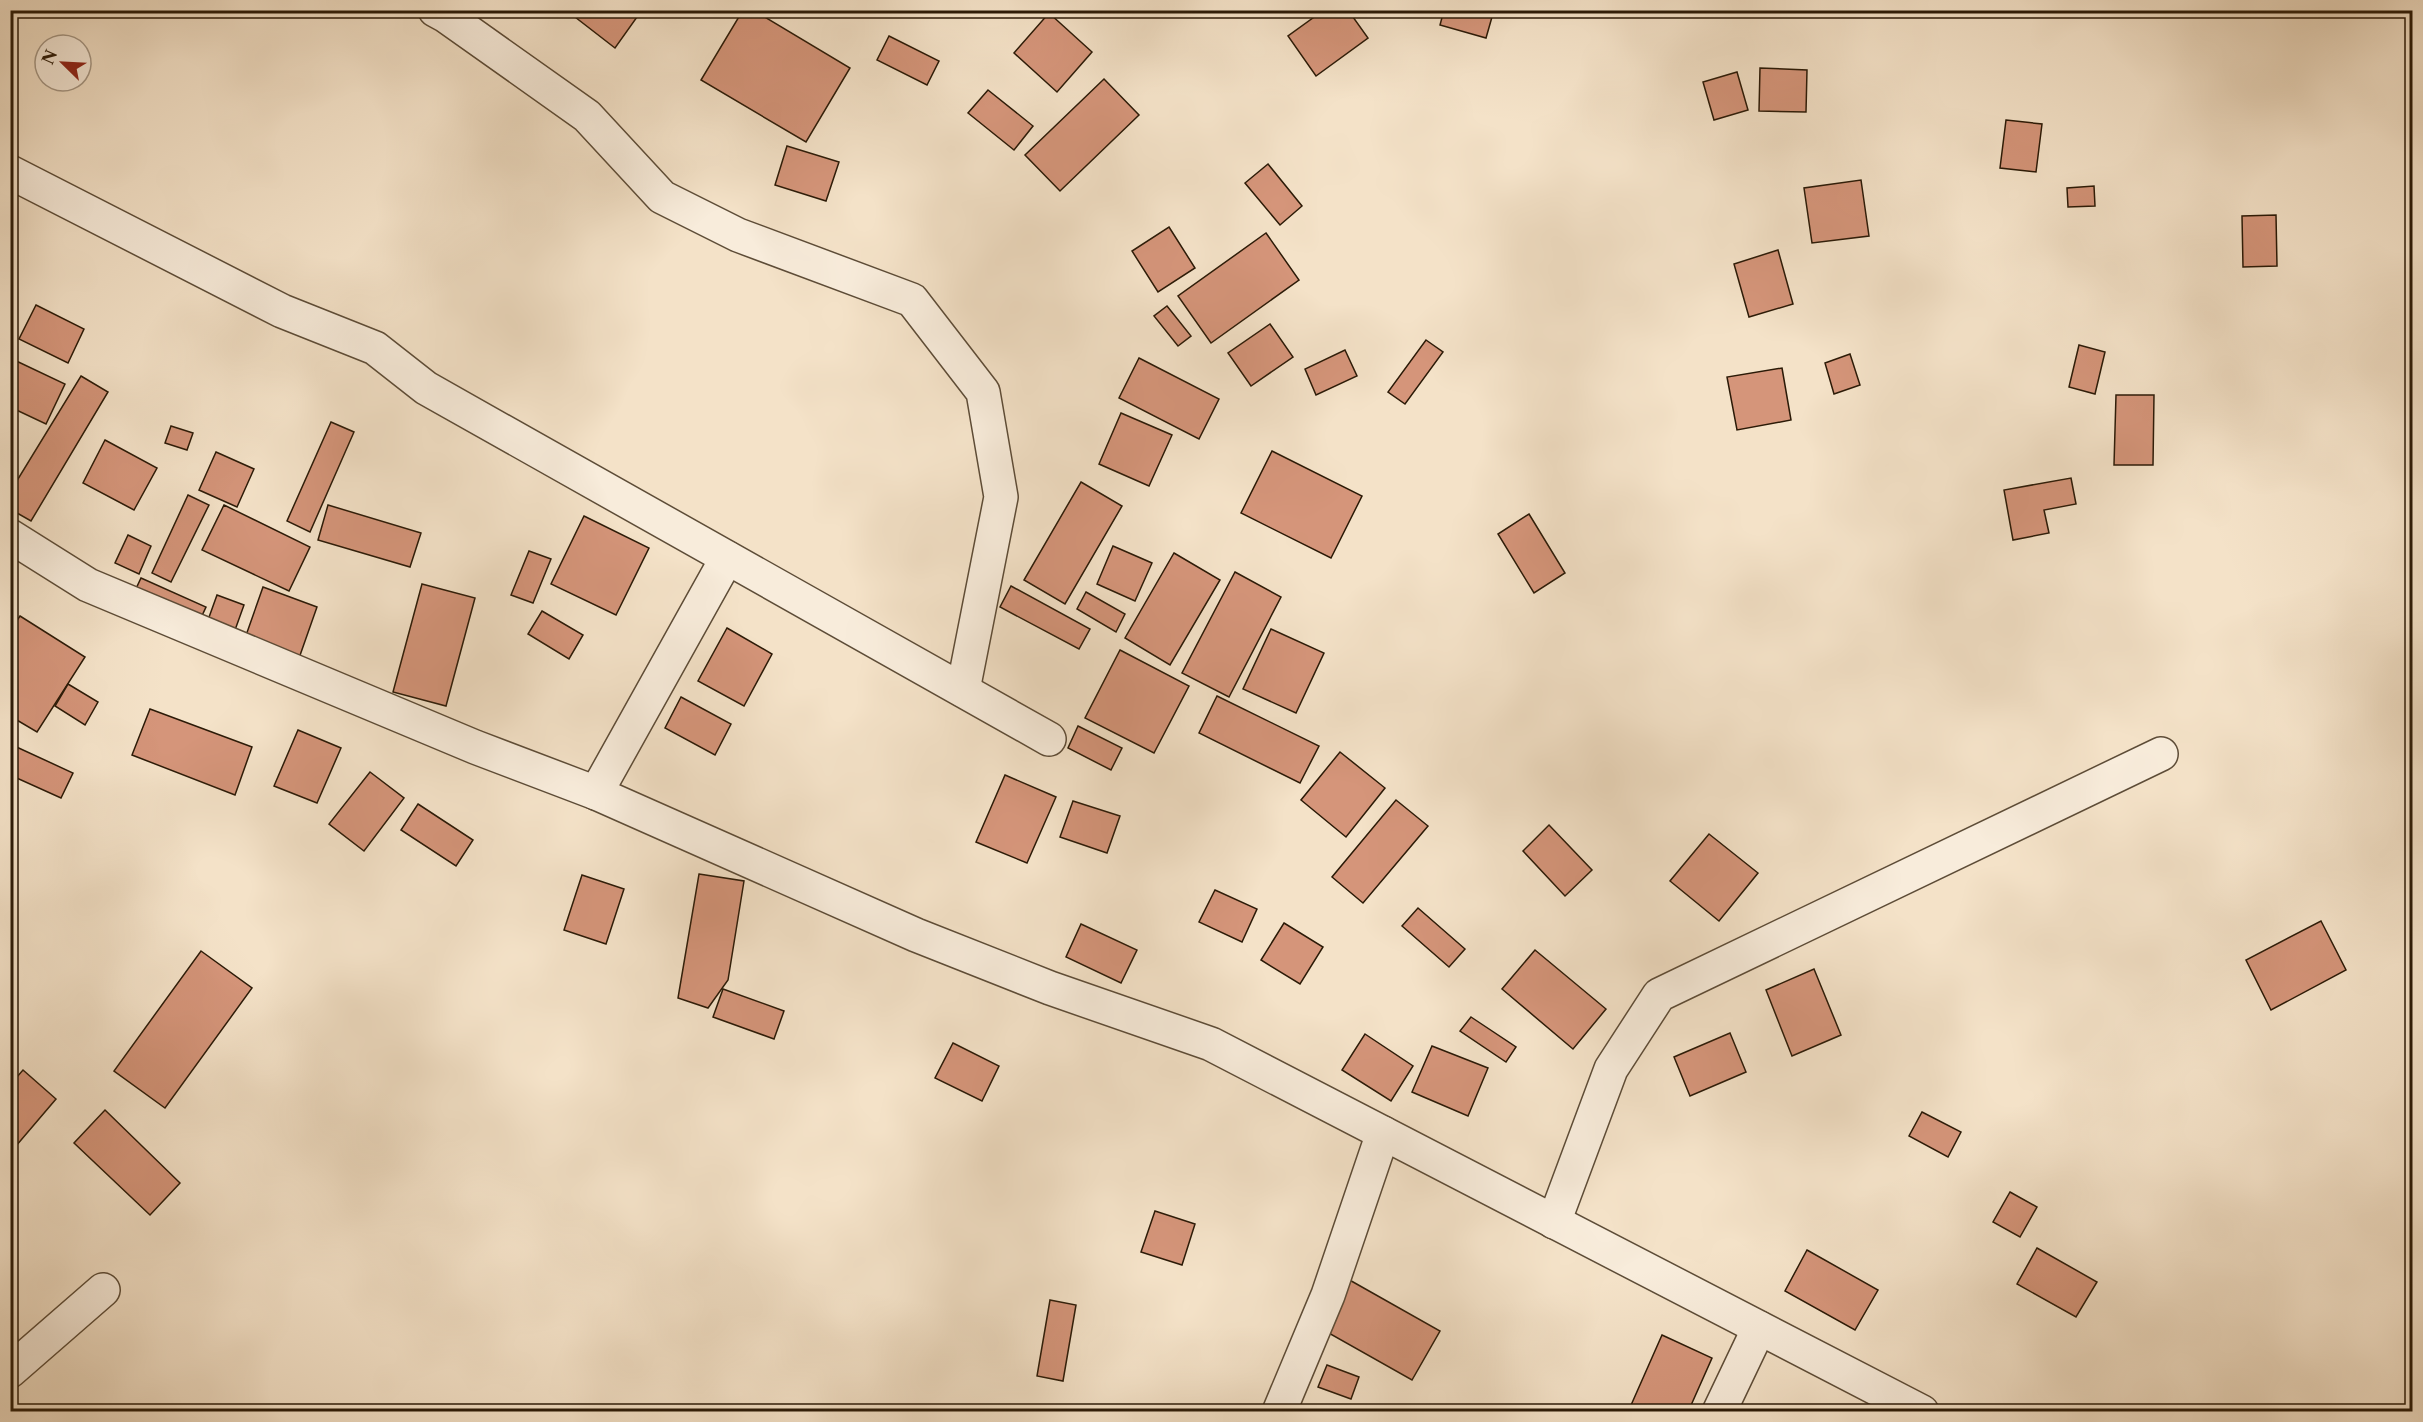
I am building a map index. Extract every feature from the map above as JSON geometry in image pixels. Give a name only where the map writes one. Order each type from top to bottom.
[{"type":"street","points":[[435,10],[587,116],[662,197],[738,235],[912,300],[983,392],[1001,497],[963,690]]},
{"type":"street","points":[[10,172],[282,311],[375,348],[426,388],[1049,739]]},
{"type":"street","points":[[10,536],[88,585],[475,747],[596,794],[916,935],[1050,988],[1211,1044],[1922,1412]]},
{"type":"street","points":[[596,794],[727,558]]},
{"type":"street","points":[[1554,1222],[1611,1069],[1659,995],[2161,754]]},
{"type":"street","points":[[1279,1412],[1328,1295],[1383,1133]]},
{"type":"street","points":[[10,1371],[103,1290]]},
{"type":"street","points":[[1719,1412],[1759,1328]]},
{"type":"building","points":[[566,10],[642,10],[615,48]]},
{"type":"building","points":[[743,10],[753,10],[850,68],[806,142],[701,80]]},
{"type":"building","points":[[1324,10],[1348,10],[1368,38],[1316,76],[1288,36]]},
{"type":"building","points":[[1444,10],[1494,10],[1486,38],[1440,25]]},
{"type":"building","points":[[1049,13],[1092,52],[1057,92],[1014,53]]},
{"type":"building","points":[[889,36],[939,61],[927,85],[877,60]]},
{"type":"building","points":[[1760,68],[1807,70],[1806,112],[1759,111]]},
{"type":"building","points":[[1737,72],[1748,110],[1714,120],[1703,82]]},
{"type":"building","points":[[1104,79],[1139,115],[1060,191],[1025,155]]},
{"type":"building","points":[[988,90],[1033,126],[1014,150],[968,113]]},
{"type":"building","points":[[2006,120],[2042,124],[2036,172],[2000,168]]},
{"type":"building","points":[[787,146],[839,162],[826,201],[775,185]]},
{"type":"building","points":[[1268,164],[1302,206],[1280,225],[1245,183]]},
{"type":"building","points":[[1861,180],[1869,236],[1812,243],[1804,188]]},
{"type":"building","points":[[2094,186],[2095,206],[2068,207],[2067,188]]},
{"type":"building","points":[[2276,215],[2277,266],[2243,267],[2242,216]]},
{"type":"building","points":[[1169,227],[1195,268],[1158,292],[1132,251]]},
{"type":"building","points":[[1266,233],[1299,280],[1211,343],[1178,296]]},
{"type":"building","points":[[1778,250],[1793,304],[1749,317],[1734,264]]},
{"type":"building","points":[[36,305],[84,329],[68,363],[19,339]]},
{"type":"building","points":[[1167,306],[1191,336],[1178,346],[1154,316]]},
{"type":"building","points":[[1270,324],[1293,357],[1251,386],[1228,353]]},
{"type":"building","points":[[1426,340],[1443,352],[1405,404],[1388,392]]},
{"type":"building","points":[[2079,345],[2105,352],[2095,394],[2069,387]]},
{"type":"building","points":[[1345,350],[1357,376],[1316,395],[1305,369]]},
{"type":"building","points":[[1850,354],[1860,385],[1834,394],[1825,363]]},
{"type":"building","points":[[10,358],[65,384],[46,424],[10,407]]},
{"type":"building","points":[[1139,358],[1219,399],[1199,439],[1119,398]]},
{"type":"building","points":[[1782,368],[1791,420],[1737,430],[1727,377]]},
{"type":"building","points":[[81,376],[108,392],[31,521],[10,509],[10,492]]},
{"type":"building","points":[[2116,395],[2154,395],[2153,465],[2114,465]]},
{"type":"building","points":[[1121,413],[1172,435],[1149,486],[1099,464]]},
{"type":"building","points":[[331,422],[354,432],[310,532],[287,521]]},
{"type":"building","points":[[171,426],[193,433],[187,450],[165,443]]},
{"type":"building","points":[[105,440],[157,468],[134,510],[83,483]]},
{"type":"building","points":[[1272,451],[1362,496],[1331,558],[1241,513]]},
{"type":"building","points":[[216,452],[254,469],[237,507],[199,490]]},
{"type":"building","points":[[2071,478],[2076,504],[2044,510],[2049,533],[2013,540],[2004,490]]},
{"type":"building","points":[[1081,482],[1122,506],[1065,604],[1024,580]]},
{"type":"building","points":[[188,495],[209,505],[171,582],[152,573]]},
{"type":"building","points":[[224,505],[310,547],[289,591],[202,550]]},
{"type":"building","points":[[328,505],[421,533],[410,567],[318,540]]},
{"type":"building","points":[[1529,514],[1565,573],[1534,593],[1498,534]]},
{"type":"building","points":[[584,516],[649,548],[616,615],[551,584]]},
{"type":"building","points":[[128,535],[151,546],[139,574],[115,563]]},
{"type":"building","points":[[1113,546],[1152,563],[1135,601],[1097,584]]},
{"type":"building","points":[[529,551],[551,559],[533,603],[511,595]]},
{"type":"building","points":[[1174,553],[1220,580],[1170,665],[1125,638]]},
{"type":"building","points":[[1235,572],[1281,597],[1229,697],[1182,673]]},
{"type":"building","points":[[141,578],[206,607],[199,622],[134,593]]},
{"type":"building","points":[[422,584],[475,598],[446,706],[393,692]]},
{"type":"building","points":[[1011,586],[1090,629],[1079,649],[1000,607]]},
{"type":"building","points":[[263,587],[317,607],[298,661],[244,641]]},
{"type":"building","points":[[1086,592],[1125,614],[1116,632],[1077,609]]},
{"type":"building","points":[[217,595],[244,605],[235,630],[208,620]]},
{"type":"building","points":[[542,611],[583,635],[569,659],[528,634]]},
{"type":"building","points":[[20,616],[85,657],[37,732],[10,716],[10,631]]},
{"type":"building","points":[[727,628],[772,654],[744,706],[698,681]]},
{"type":"building","points":[[1271,629],[1324,653],[1296,713],[1243,689]]},
{"type":"building","points":[[1120,650],[1189,686],[1154,753],[1085,718]]},
{"type":"building","points":[[68,684],[98,702],[85,725],[55,706]]},
{"type":"building","points":[[1217,696],[1319,746],[1300,783],[1199,733]]},
{"type":"building","points":[[681,697],[731,724],[715,755],[665,728]]},
{"type":"building","points":[[150,709],[252,747],[235,795],[132,755]]},
{"type":"building","points":[[1078,726],[1122,748],[1111,770],[1068,748]]},
{"type":"building","points":[[298,730],[341,748],[317,803],[274,786]]},
{"type":"building","points":[[10,744],[73,773],[61,798],[10,775]]},
{"type":"building","points":[[1340,752],[1385,788],[1346,837],[1301,800]]},
{"type":"building","points":[[370,772],[404,798],[364,851],[329,824]]},
{"type":"building","points":[[1005,775],[1056,797],[1027,863],[976,842]]},
{"type":"building","points":[[1396,800],[1428,826],[1363,903],[1332,877]]},
{"type":"building","points":[[1073,801],[1120,816],[1107,853],[1060,837]]},
{"type":"building","points":[[418,804],[473,840],[456,866],[401,830]]},
{"type":"building","points":[[1549,825],[1592,870],[1565,896],[1523,851]]},
{"type":"building","points":[[1709,834],[1758,873],[1719,921],[1670,881]]},
{"type":"building","points":[[699,874],[744,881],[728,980],[708,1008],[678,998]]},
{"type":"building","points":[[582,875],[624,889],[606,944],[564,930]]},
{"type":"building","points":[[1215,890],[1257,909],[1242,942],[1199,922]]},
{"type":"building","points":[[1418,908],[1465,949],[1449,967],[1402,926]]},
{"type":"building","points":[[10,920],[16,923],[10,936]]},
{"type":"building","points":[[2321,921],[2346,970],[2271,1010],[2246,960]]},
{"type":"building","points":[[1284,923],[1323,947],[1300,984],[1261,960]]},
{"type":"building","points":[[1081,924],[1137,950],[1121,983],[1066,957]]},
{"type":"building","points":[[1535,950],[1606,1009],[1573,1049],[1502,989]]},
{"type":"building","points":[[201,951],[252,988],[165,1108],[114,1071]]},
{"type":"building","points":[[1814,969],[1841,1035],[1792,1056],[1766,990]]},
{"type":"building","points":[[723,989],[784,1011],[774,1039],[713,1017]]},
{"type":"building","points":[[1471,1017],[1516,1047],[1506,1062],[1460,1031]]},
{"type":"building","points":[[1730,1033],[1746,1072],[1690,1096],[1674,1057]]},
{"type":"building","points":[[1365,1034],[1413,1066],[1391,1101],[1342,1070]]},
{"type":"building","points":[[953,1043],[999,1066],[982,1101],[935,1078]]},
{"type":"building","points":[[1432,1046],[1488,1068],[1468,1116],[1412,1092]]},
{"type":"building","points":[[23,1070],[56,1099],[10,1153],[10,1085]]},
{"type":"building","points":[[105,1110],[180,1183],[150,1215],[74,1143]]},
{"type":"building","points":[[1922,1112],[1961,1132],[1948,1157],[1909,1136]]},
{"type":"building","points":[[2010,1192],[2037,1207],[2020,1237],[1993,1222]]},
{"type":"building","points":[[1155,1211],[1195,1224],[1182,1265],[1141,1252]]},
{"type":"building","points":[[2037,1248],[2097,1282],[2076,1317],[2017,1284]]},
{"type":"building","points":[[1807,1250],[1878,1290],[1855,1330],[1785,1291]]},
{"type":"building","points":[[1346,1278],[1440,1331],[1412,1380],[1318,1327]]},
{"type":"building","points":[[1050,1300],[1076,1305],[1063,1381],[1037,1376]]},
{"type":"building","points":[[1662,1335],[1712,1358],[1688,1412],[1628,1412]]},
{"type":"building","points":[[1327,1365],[1359,1377],[1351,1399],[1318,1387]]}]
